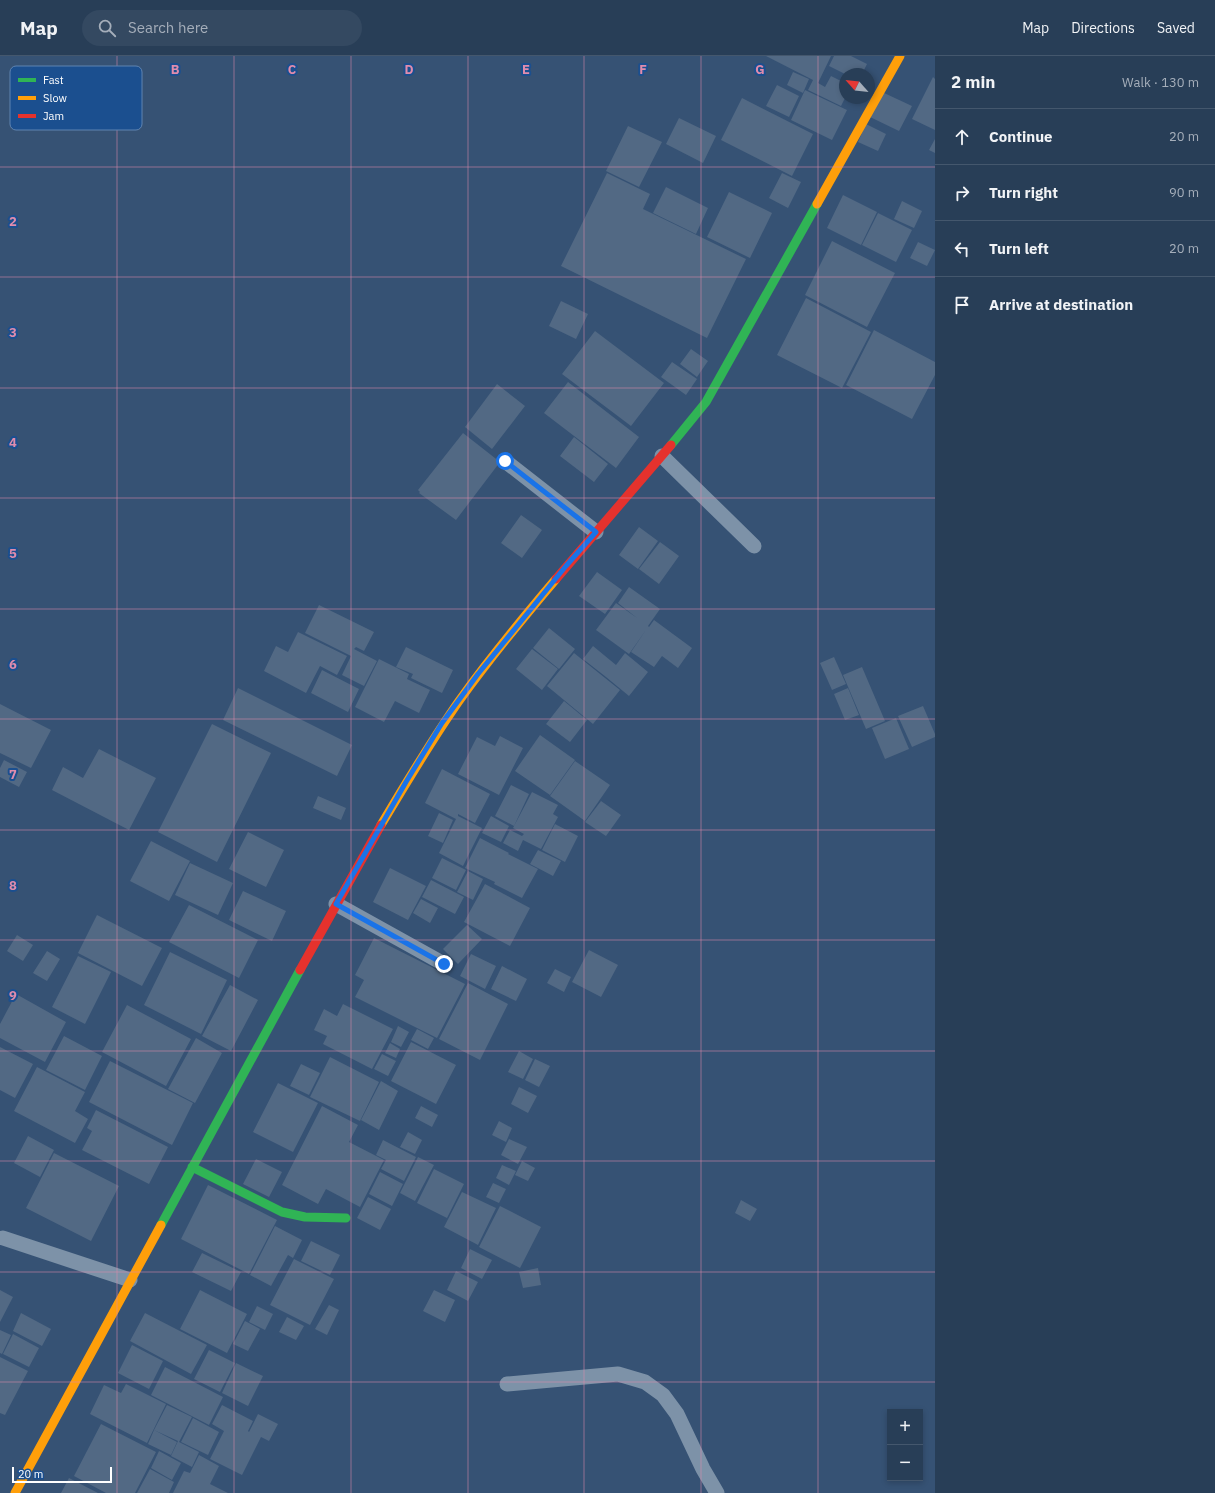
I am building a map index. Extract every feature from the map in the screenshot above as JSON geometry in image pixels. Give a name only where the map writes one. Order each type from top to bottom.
[{"type":"street","points":[[15,1493],[336,904],[406,782],[442,723],[478,674],[566,566],[683,432],[706,402],[900,56]]},
{"type":"street","points":[[192,1167],[282,1212],[305,1217],[346,1218]]},
{"type":"lane","points":[[662,456],[754,546]]},
{"type":"lane","points":[[505,461],[596,532]]},
{"type":"lane","points":[[336,904],[444,964]]},
{"type":"lane","points":[[3,1238],[130,1280]]},
{"type":"lane","points":[[507,1384],[618,1374],[645,1382],[663,1396],[676,1414],[703,1469],[717,1493]]},
{"type":"building","points":[[766,56],[831,56],[818,83],[825,87],[831,76],[839,80],[839,104],[842,104],[841,106],[808,90],[813,80]]},
{"type":"building","points":[[834,56],[851,56],[867,64],[865,68],[839,68],[839,71],[829,66]]},
{"type":"building","points":[[793,72],[809,79],[803,93],[787,85]]},
{"type":"building","points":[[933,77],[935,79],[935,130],[912,119]]},
{"type":"building","points":[[777,85],[799,96],[789,117],[766,106]]},
{"type":"building","points":[[805,90],[847,110],[832,140],[791,120]]},
{"type":"building","points":[[882,92],[912,106],[899,131],[870,117]]},
{"type":"building","points":[[742,98],[813,134],[792,176],[721,140]]},
{"type":"building","points":[[679,118],[716,136],[703,163],[666,144]]},
{"type":"building","points":[[866,124],[886,134],[878,151],[858,142]]},
{"type":"building","points":[[628,126],[662,142],[639,187],[606,171]]},
{"type":"building","points":[[935,139],[935,153],[929,150]]},
{"type":"building","points":[[607,173],[650,194],[643,209],[746,259],[707,338],[561,266]]},
{"type":"building","points":[[782,173],[801,182],[788,208],[769,198]]},
{"type":"building","points":[[666,187],[708,208],[696,234],[653,213]]},
{"type":"building","points":[[729,192],[772,213],[750,258],[707,237]]},
{"type":"building","points":[[843,195],[877,212],[861,245],[827,228]]},
{"type":"building","points":[[902,201],[922,211],[914,228],[894,219]]},
{"type":"building","points":[[878,213],[912,230],[896,262],[862,245]]},
{"type":"building","points":[[832,241],[895,273],[867,327],[805,295]]},
{"type":"building","points":[[918,242],[935,250],[927,266],[910,258]]},
{"type":"building","points":[[806,298],[871,332],[842,388],[777,355]]},
{"type":"building","points":[[561,301],[588,314],[576,339],[549,326]]},
{"type":"building","points":[[874,330],[935,362],[935,375],[912,419],[846,385]]},
{"type":"building","points":[[595,331],[664,383],[631,426],[562,374]]},
{"type":"building","points":[[691,349],[708,361],[697,377],[680,364]]},
{"type":"building","points":[[672,362],[697,379],[686,395],[661,377]]},
{"type":"building","points":[[568,382],[639,437],[616,468],[544,413]]},
{"type":"building","points":[[497,384],[525,406],[492,449],[465,427]]},
{"type":"building","points":[[463,433],[500,462],[456,520],[419,493],[420,492],[418,490]]},
{"type":"building","points":[[574,437],[608,464],[594,482],[560,456]]},
{"type":"building","points":[[521,515],[542,530],[522,558],[501,543]]},
{"type":"building","points":[[639,527],[658,541],[638,569],[619,555]]},
{"type":"building","points":[[660,542],[679,556],[659,584],[639,569]]},
{"type":"building","points":[[597,572],[622,590],[605,614],[579,596]]},
{"type":"building","points":[[629,587],[660,609],[648,626],[649,627],[654,620],[692,648],[678,668],[662,656],[654,667],[631,652],[646,630],[629,654],[596,630],[616,603],[637,618],[618,603]]},
{"type":"building","points":[[319,605],[374,632],[364,651],[356,647],[354,649],[377,661],[364,686],[342,675],[351,656],[305,633]]},
{"type":"building","points":[[549,628],[575,649],[559,669],[533,648]]},
{"type":"building","points":[[298,632],[347,656],[337,675],[320,666],[306,693],[264,671],[276,646],[288,652]]},
{"type":"building","points":[[593,646],[616,665],[625,653],[648,672],[629,696],[583,659]]},
{"type":"building","points":[[406,647],[453,670],[442,693],[411,678],[413,674],[396,667]]},
{"type":"building","points":[[532,649],[558,669],[542,690],[516,669]]},
{"type":"building","points":[[574,653],[620,690],[593,724],[547,686]]},
{"type":"building","points":[[834,657],[846,684],[832,690],[820,663]]},
{"type":"building","points":[[379,659],[409,674],[407,679],[430,690],[419,713],[395,701],[384,722],[355,707]]},
{"type":"building","points":[[862,667],[885,721],[866,729],[843,675]]},
{"type":"building","points":[[322,670],[359,689],[348,712],[311,693]]},
{"type":"building","points":[[238,688],[352,745],[337,776],[223,720]]},
{"type":"building","points":[[848,688],[859,715],[845,720],[834,694]]},
{"type":"building","points":[[564,701],[587,720],[570,742],[546,724]]},
{"type":"building","points":[[0,704],[51,730],[31,768],[0,753]]},
{"type":"building","points":[[923,706],[935,737],[912,747],[898,716]]},
{"type":"building","points":[[896,718],[909,749],[885,759],[872,728]]},
{"type":"building","points":[[212,724],[271,753],[217,862],[158,832]]},
{"type":"building","points":[[540,735],[575,760],[550,795],[515,771]]},
{"type":"building","points":[[500,736],[523,748],[499,795],[458,774],[477,737],[495,746]]},
{"type":"building","points":[[99,749],[156,778],[129,830],[52,790],[63,767],[83,778]]},
{"type":"building","points":[[4,760],[27,772],[19,787],[0,777],[0,768]]},
{"type":"building","points":[[575,761],[610,785],[585,821],[550,796]]},
{"type":"building","points":[[442,769],[490,794],[475,823],[458,814],[458,816],[482,828],[463,866],[439,853],[456,819],[425,803]]},
{"type":"building","points":[[511,785],[529,794],[514,826],[495,816]]},
{"type":"building","points":[[532,792],[558,805],[553,814],[558,817],[541,849],[523,840],[518,851],[503,843],[510,830],[522,836],[524,834],[513,828]]},
{"type":"building","points":[[318,796],[346,808],[341,820],[313,808]]},
{"type":"building","points":[[601,801],[621,815],[606,836],[585,822]]},
{"type":"building","points":[[439,813],[453,820],[443,843],[428,836]]},
{"type":"building","points":[[491,816],[509,826],[501,842],[482,833]]},
{"type":"building","points":[[555,824],[578,836],[565,862],[542,850]]},
{"type":"building","points":[[248,832],[284,850],[266,887],[229,869]]},
{"type":"building","points":[[480,838],[538,869],[522,898],[494,884],[495,882],[465,868]]},
{"type":"building","points":[[151,841],[190,861],[169,901],[130,881]]},
{"type":"building","points":[[538,850],[561,861],[553,876],[530,864]]},
{"type":"building","points":[[442,858],[466,870],[456,890],[432,878]]},
{"type":"building","points":[[190,863],[233,883],[218,915],[175,895]]},
{"type":"building","points":[[390,868],[426,886],[408,920],[373,902]]},
{"type":"building","points":[[468,871],[483,879],[473,900],[457,892]]},
{"type":"building","points":[[431,880],[464,897],[455,914],[422,897]]},
{"type":"building","points":[[485,884],[530,908],[510,946],[464,922]]},
{"type":"building","points":[[243,891],[286,911],[272,941],[229,920]]},
{"type":"building","points":[[421,899],[438,908],[430,923],[413,913]]},
{"type":"building","points":[[189,905],[258,940],[239,978],[169,942]]},
{"type":"building","points":[[97,915],[162,948],[142,986],[78,953]]},
{"type":"building","points":[[467,925],[482,939],[458,964],[443,949]]},
{"type":"building","points":[[17,935],[33,945],[23,961],[7,951]]},
{"type":"building","points":[[374,938],[465,984],[437,1038],[355,997],[364,980],[355,975]]},
{"type":"building","points":[[589,950],[618,965],[601,997],[572,982]]},
{"type":"building","points":[[47,951],[60,959],[47,981],[33,973]]},
{"type":"building","points":[[170,952],[227,980],[201,1034],[144,1005]]},
{"type":"building","points":[[471,954],[496,966],[485,989],[460,976]]},
{"type":"building","points":[[78,956],[111,972],[85,1024],[52,1007]]},
{"type":"building","points":[[502,966],[527,979],[516,1001],[491,989]]},
{"type":"building","points":[[555,969],[571,977],[564,992],[547,983]]},
{"type":"building","points":[[468,983],[508,1004],[480,1060],[439,1039]]},
{"type":"building","points":[[230,985],[258,1000],[231,1051],[202,1036]]},
{"type":"building","points":[[16,994],[66,1022],[45,1062],[0,1038],[0,1024]]},
{"type":"building","points":[[343,1004],[393,1029],[372,1069],[323,1044],[327,1036],[314,1030],[324,1009],[337,1016]]},
{"type":"building","points":[[127,1005],[191,1039],[166,1086],[102,1052]]},
{"type":"building","points":[[398,1026],[409,1032],[401,1047],[391,1042]]},
{"type":"building","points":[[417,1029],[434,1038],[428,1049],[411,1040]]},
{"type":"building","points":[[64,1036],[102,1056],[85,1090],[46,1070]]},
{"type":"building","points":[[196,1038],[222,1053],[195,1103],[168,1089]]},
{"type":"building","points":[[411,1042],[456,1065],[436,1104],[391,1081]]},
{"type":"building","points":[[390,1043],[400,1049],[396,1058],[385,1053]]},
{"type":"building","points":[[0,1047],[33,1064],[15,1098],[0,1090]]},
{"type":"building","points":[[519,1051],[533,1059],[523,1079],[508,1072]]},
{"type":"building","points":[[382,1054],[396,1061],[388,1076],[374,1069]]},
{"type":"building","points":[[330,1057],[379,1082],[360,1121],[310,1097]]},
{"type":"building","points":[[535,1059],[550,1066],[539,1087],[525,1080]]},
{"type":"building","points":[[110,1061],[193,1103],[172,1145],[89,1102]]},
{"type":"building","points":[[301,1064],[320,1073],[309,1095],[290,1086]]},
{"type":"building","points":[[37,1067],[85,1092],[75,1111],[88,1119],[75,1143],[14,1111]]},
{"type":"building","points":[[381,1081],[398,1091],[379,1130],[361,1120]]},
{"type":"building","points":[[278,1083],[318,1103],[293,1152],[253,1132]]},
{"type":"building","points":[[519,1087],[537,1096],[528,1113],[511,1104]]},
{"type":"building","points":[[322,1106],[358,1125],[349,1142],[384,1160],[360,1207],[326,1189],[318,1204],[282,1185]]},
{"type":"building","points":[[421,1106],[438,1115],[432,1127],[415,1118]]},
{"type":"building","points":[[96,1110],[168,1147],[149,1184],[82,1150],[92,1131],[87,1128]]},
{"type":"building","points":[[499,1121],[512,1128],[506,1142],[492,1135]]},
{"type":"building","points":[[408,1132],[422,1140],[415,1154],[400,1147]]},
{"type":"building","points":[[28,1136],[54,1150],[40,1177],[14,1163]]},
{"type":"building","points":[[509,1139],[527,1147],[518,1164],[501,1155]]},
{"type":"building","points":[[383,1140],[416,1157],[404,1181],[381,1169],[386,1160],[376,1155]]},
{"type":"building","points":[[54,1153],[119,1186],[91,1241],[26,1208]]},
{"type":"building","points":[[418,1157],[434,1165],[415,1201],[400,1193]]},
{"type":"building","points":[[256,1159],[282,1172],[269,1197],[243,1184]]},
{"type":"building","points":[[522,1161],[535,1168],[528,1181],[515,1175]]},
{"type":"building","points":[[502,1165],[516,1171],[509,1185],[496,1178]]},
{"type":"building","points":[[434,1169],[464,1184],[447,1218],[417,1203]]},
{"type":"building","points":[[380,1172],[403,1184],[392,1206],[369,1194]]},
{"type":"building","points":[[493,1183],[506,1189],[499,1203],[486,1197]]},
{"type":"building","points":[[208,1185],[277,1220],[249,1274],[181,1239]]},
{"type":"building","points":[[462,1192],[496,1208],[478,1245],[444,1227]]},
{"type":"building","points":[[368,1197],[391,1209],[380,1230],[357,1218]]},
{"type":"building","points":[[741,1200],[757,1209],[750,1221],[735,1213]]},
{"type":"building","points":[[500,1206],[541,1227],[520,1268],[479,1247]]},
{"type":"building","points":[[275,1226],[302,1240],[293,1258],[288,1255],[271,1286],[250,1275]]},
{"type":"building","points":[[311,1241],[340,1255],[330,1275],[301,1261]]},
{"type":"building","points":[[470,1249],[492,1260],[482,1279],[461,1268]]},
{"type":"building","points":[[202,1253],[241,1272],[231,1291],[192,1272]]},
{"type":"building","points":[[294,1259],[334,1279],[310,1325],[270,1305]]},
{"type":"building","points":[[538,1268],[541,1285],[523,1288],[519,1272]]},
{"type":"building","points":[[456,1271],[478,1282],[468,1301],[447,1290]]},
{"type":"building","points":[[0,1290],[13,1297],[0,1322]]},
{"type":"building","points":[[200,1290],[247,1314],[227,1353],[180,1329]]},
{"type":"building","points":[[434,1290],[455,1300],[445,1322],[423,1311]]},
{"type":"building","points":[[329,1305],[339,1310],[327,1335],[315,1329]]},
{"type":"building","points":[[257,1306],[273,1314],[265,1330],[249,1322]]},
{"type":"building","points":[[21,1313],[51,1329],[42,1346],[13,1331]]},
{"type":"building","points":[[145,1313],[207,1345],[191,1374],[130,1341]]},
{"type":"building","points":[[287,1317],[304,1326],[296,1340],[279,1332]]},
{"type":"building","points":[[245,1321],[260,1329],[248,1351],[233,1344]]},
{"type":"building","points":[[0,1330],[11,1335],[2,1354],[0,1353]]},
{"type":"building","points":[[13,1334],[39,1348],[29,1367],[3,1354]]},
{"type":"building","points":[[132,1345],[163,1361],[149,1389],[118,1373]]},
{"type":"building","points":[[209,1350],[235,1363],[220,1392],[194,1379]]},
{"type":"building","points":[[0,1357],[28,1371],[5,1415],[0,1413]]},
{"type":"building","points":[[236,1363],[263,1376],[248,1406],[222,1393]]},
{"type":"building","points":[[165,1367],[223,1397],[209,1425],[151,1395]]},
{"type":"building","points":[[126,1384],[166,1404],[147,1443],[90,1414],[104,1385],[121,1393]]},
{"type":"building","points":[[167,1405],[192,1417],[179,1442],[199,1452],[192,1467],[171,1456],[178,1441],[154,1430]]},
{"type":"building","points":[[222,1405],[253,1421],[248,1431],[249,1432],[258,1414],[278,1424],[269,1441],[261,1437],[242,1475],[210,1459],[224,1431],[212,1424]]},
{"type":"building","points":[[193,1418],[219,1432],[208,1455],[181,1442]]},
{"type":"building","points":[[101,1424],[156,1452],[135,1493],[106,1493],[74,1476]]},
{"type":"building","points":[[154,1430],[177,1442],[171,1455],[148,1444]]},
{"type":"building","points":[[159,1451],[181,1463],[172,1480],[151,1468]]},
{"type":"building","points":[[199,1455],[219,1466],[210,1484],[228,1493],[173,1493],[184,1471],[190,1473]]},
{"type":"building","points":[[150,1469],[174,1482],[169,1493],[137,1493]]},
{"type":"building","points":[[69,1478],[98,1493],[61,1493]]},
{"type":"traffic: fast","points":[[671,445],[706,402],[817,204]]},
{"type":"traffic: fast","points":[[161,1225],[300,970]]},
{"type":"traffic: fast","points":[[192,1167],[282,1212],[305,1217],[346,1218]]},
{"type":"traffic: slow","points":[[817,204],[900,56]]},
{"type":"traffic: slow","points":[[381,825],[409,778],[459,701],[506,639],[556,579]]},
{"type":"traffic: slow","points":[[15,1493],[161,1225]]},
{"type":"traffic: jam","points":[[556,579],[671,445]]},
{"type":"traffic: jam","points":[[300,970],[381,825]]},
{"type":"route","points":[[444,964],[336,904],[406,782],[442,723],[478,674],[566,566],[596,532],[505,461]]}]
